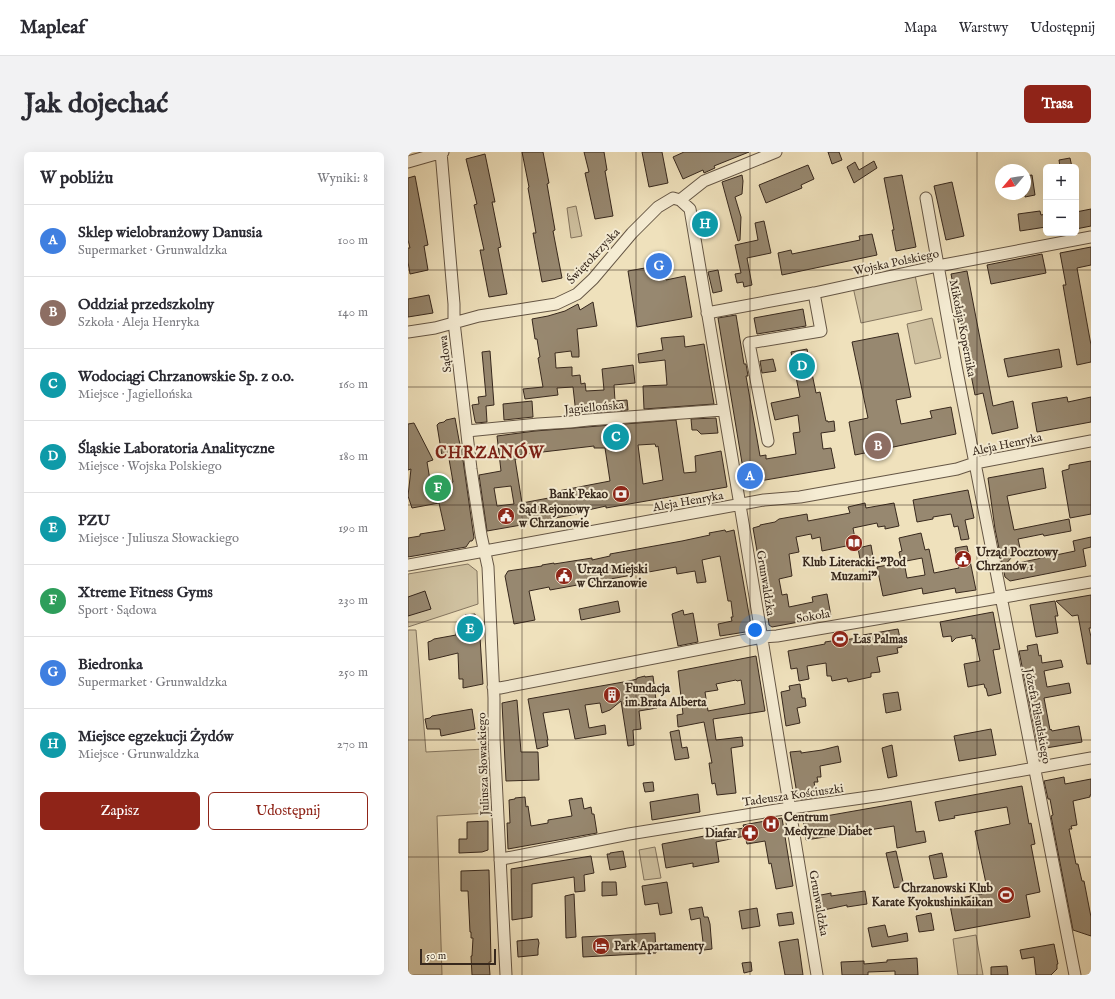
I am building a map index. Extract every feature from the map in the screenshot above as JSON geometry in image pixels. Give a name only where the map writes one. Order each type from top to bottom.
[{"type":"street","points":[[408,162],[442,152]]},
{"type":"street","name":"Sądowa","points":[[442,152],[454,304],[454,322],[474,490],[484,552]]},
{"type":"street","name":"Świętokrzyska","points":[[408,332],[435,328],[479,316],[556,304],[576,294],[593,279],[632,233],[658,207],[673,198],[680,200],[704,181],[776,152]]},
{"type":"street","name":"Mikołaja Kopernika","points":[[926,198],[975,463]]},
{"type":"street","name":"Grunwaldzka","points":[[680,200],[690,209],[817,975]]},
{"type":"street","name":"Wojska Polskiego","points":[[707,313],[814,293],[938,266],[1091,237]]},
{"type":"street","points":[[768,441],[749,343],[821,331],[814,293]]},
{"type":"street","name":"Jagiellońska","points":[[467,431],[723,410]]},
{"type":"street","name":"Aleja Henryka","points":[[408,565],[764,500],[800,497],[926,475],[957,469],[975,463],[1091,441]]},
{"type":"street","name":"Józefa Piłsudskiego","points":[[975,463],[1075,975]]},
{"type":"street","name":"Juliusza Słowackiego","points":[[484,552],[488,568],[494,738],[506,975]]},
{"type":"street","name":"Sokoła","points":[[493,687],[500,688],[762,637],[776,636],[1091,582]]},
{"type":"street","name":"Tadeusza Kościuszki","points":[[500,860],[629,834],[883,795],[1091,758]]},
{"type":"shaded area","points":[[576,206],[582,236],[571,238],[567,208]]},
{"type":"shaded area","points":[[915,275],[922,310],[861,323],[853,287]]},
{"type":"shaded area","points":[[932,318],[941,358],[915,364],[907,324]]},
{"type":"shaded area","points":[[468,564],[477,571],[478,604],[408,627],[408,574]]},
{"type":"shaded area","points":[[408,630],[416,630],[426,752],[485,749],[488,813],[437,816],[442,975],[408,975]]},
{"type":"shaded area","points":[[655,847],[661,878],[644,880],[639,850]]},
{"type":"shaded area","points":[[976,935],[983,975],[958,975],[953,939]]},
{"type":"building","points":[[522,152],[543,152],[549,183],[547,184],[555,230],[553,231],[562,278],[542,282],[533,233],[536,233],[529,187]]},
{"type":"building","points":[[584,152],[604,152],[607,170],[605,171],[613,216],[595,219],[585,173],[589,172]]},
{"type":"building","points":[[642,152],[662,152],[668,183],[649,187]]},
{"type":"building","points":[[684,152],[749,152],[714,166],[715,168],[704,173],[703,170],[683,179],[673,157]]},
{"type":"building","points":[[828,152],[839,152],[842,160],[832,164]]},
{"type":"building","points":[[485,154],[495,202],[492,202],[501,247],[498,248],[507,294],[489,297],[480,250],[484,250],[474,205],[477,204],[466,159]]},
{"type":"building","points":[[1070,158],[1071,164],[1060,164],[1059,160]]},
{"type":"building","points":[[874,161],[877,168],[854,183],[847,167],[855,162],[859,170]]},
{"type":"building","points":[[808,165],[814,179],[801,185],[802,188],[766,203],[759,185]]},
{"type":"building","points":[[742,175],[742,194],[735,197],[741,217],[740,240],[738,241],[722,182]]},
{"type":"building","points":[[902,175],[916,247],[896,251],[892,230],[894,230],[884,178]]},
{"type":"building","points":[[1031,175],[1035,195],[1031,196]]},
{"type":"building","points":[[415,176],[428,245],[424,246],[428,270],[410,274],[408,262],[408,248],[410,248],[408,240],[408,178]]},
{"type":"building","points":[[952,182],[964,236],[946,240],[934,186]]},
{"type":"building","points":[[1091,209],[1091,226],[1079,228],[1079,211]]},
{"type":"building","points":[[1040,211],[1041,215],[1043,215],[1043,227],[1020,231],[1018,214]]},
{"type":"building","points":[[764,221],[771,253],[747,258],[752,285],[744,287],[743,282],[737,283],[735,274],[741,273],[735,245],[758,240],[755,223]]},
{"type":"building","points":[[872,234],[877,255],[782,275],[778,253],[791,250],[792,254],[860,240],[859,236]]},
{"type":"building","points":[[1091,247],[1091,265],[1077,268],[1091,345],[1091,362],[1077,365],[1063,285],[1066,285],[1060,253]]},
{"type":"building","points":[[1042,254],[1046,273],[991,284],[987,265]]},
{"type":"building","points":[[662,265],[666,280],[685,276],[692,317],[637,327],[628,271]]},
{"type":"building","points":[[718,270],[722,291],[713,293],[708,272]]},
{"type":"building","points":[[967,271],[993,406],[1013,401],[1018,428],[992,434],[983,393],[975,395],[951,274]]},
{"type":"building","points":[[429,295],[433,313],[408,317],[408,299]]},
{"type":"building","points":[[593,302],[597,326],[577,329],[579,357],[572,357],[571,351],[555,353],[556,368],[572,367],[572,376],[580,375],[581,384],[585,383],[586,391],[604,390],[602,369],[633,365],[635,383],[614,385],[615,401],[627,400],[628,410],[576,414],[573,387],[557,388],[558,395],[525,399],[523,389],[543,387],[538,358],[540,357],[532,319],[565,311],[578,304],[580,310]]},
{"type":"building","points":[[803,309],[806,326],[757,334],[754,318]]},
{"type":"building","points":[[736,315],[744,364],[746,364],[748,376],[746,376],[760,456],[766,455],[766,459],[796,454],[793,433],[800,432],[798,415],[775,420],[771,403],[800,397],[791,352],[807,349],[816,393],[820,392],[826,421],[834,421],[835,431],[821,433],[823,449],[831,448],[835,468],[748,483],[745,481],[718,318]]},
{"type":"building","points":[[898,333],[911,397],[896,400],[901,424],[932,418],[930,411],[951,407],[956,434],[855,455],[849,422],[868,418],[852,342]]},
{"type":"building","points":[[684,336],[685,347],[704,344],[714,404],[644,409],[643,386],[667,385],[665,360],[639,363],[638,354],[663,350],[661,338]]},
{"type":"building","points":[[1059,349],[1062,367],[1008,377],[1004,359]]},
{"type":"building","points":[[490,351],[494,405],[486,406],[487,422],[476,423],[472,405],[479,404],[478,397],[486,396],[482,352]]},
{"type":"building","points":[[773,359],[776,371],[762,373],[760,361]]},
{"type":"building","points":[[1067,397],[1068,402],[1091,397],[1091,422],[1037,432],[1032,403]]},
{"type":"building","points":[[532,401],[533,417],[504,420],[503,404]]},
{"type":"building","points":[[455,418],[462,453],[474,538],[466,547],[408,557],[408,538],[420,536],[420,534],[445,530],[439,503],[412,508],[408,496],[411,469],[408,470],[408,424],[414,423],[433,460],[427,462],[431,486],[445,484],[448,489],[447,483],[453,482],[448,453],[442,456],[437,425],[446,420]]},
{"type":"building","points":[[716,418],[718,433],[701,434],[697,430],[692,430],[691,419]]},
{"type":"building","points":[[676,420],[684,473],[696,472],[695,456],[721,451],[727,487],[606,508],[606,506],[588,510],[588,512],[550,520],[487,531],[479,475],[501,471],[497,436],[535,431]],"holes":[[[655,444],[656,447],[658,446],[663,480],[643,484],[638,445]],[[594,446],[594,448],[605,448],[610,481],[553,492],[554,497],[522,503],[515,459],[518,459],[517,455]],[[511,486],[514,504],[497,506],[494,488]]]},
{"type":"building","points":[[1091,461],[1091,514],[1070,518],[1062,471],[1069,469],[1069,465]]},
{"type":"building","points":[[1043,468],[1046,488],[1007,496],[1014,530],[1069,519],[1071,531],[1044,536],[1043,534],[1018,539],[1020,548],[1004,566],[1075,551],[1073,541],[1091,537],[1091,547],[1083,549],[1086,566],[1010,581],[1005,577],[995,529],[988,478]]},
{"type":"building","points":[[968,490],[974,518],[965,520],[969,539],[961,540],[958,526],[954,527],[951,514],[933,517],[933,519],[917,522],[913,500]]},
{"type":"building","points":[[865,503],[866,508],[894,503],[899,526],[885,529],[885,526],[878,527],[877,523],[853,528],[856,544],[822,551],[820,537],[812,539],[811,534],[796,537],[799,552],[789,554],[792,576],[779,579],[782,595],[787,594],[789,607],[813,602],[812,597],[827,594],[831,616],[772,627],[769,625],[753,528],[775,522],[779,519],[807,514],[808,521],[850,513],[848,507]]},
{"type":"building","points":[[725,530],[726,532],[734,530],[752,631],[720,636],[718,624],[732,621],[731,617],[733,617],[731,601],[728,601],[720,556],[702,560],[706,582],[697,583],[695,571],[677,574],[676,567],[550,590],[549,587],[529,591],[535,620],[514,624],[505,576],[508,571],[592,558],[592,560],[610,556],[610,554],[682,541]]},
{"type":"building","points":[[921,533],[925,550],[929,549],[934,573],[959,568],[955,548],[967,546],[976,590],[956,593],[955,588],[923,594],[922,588],[883,596],[877,567],[904,562],[907,578],[925,575],[922,558],[901,562],[899,552],[902,551],[899,538]]},
{"type":"building","points":[[871,545],[873,557],[860,559],[858,548]]},
{"type":"building","points":[[425,591],[431,609],[408,616],[408,597]]},
{"type":"building","points":[[1091,595],[1091,628],[1089,628],[1091,637],[1091,664],[1087,664],[1078,615],[1072,616],[1056,601]]},
{"type":"building","points":[[618,601],[620,612],[581,620],[579,609]]},
{"type":"building","points":[[1055,601],[1058,616],[1055,616],[1058,633],[1036,637],[1030,605]]},
{"type":"building","points":[[683,610],[684,615],[693,613],[698,642],[678,646],[672,614]]},
{"type":"building","points":[[993,612],[1000,649],[993,650],[1001,693],[988,696],[984,684],[968,687],[964,664],[980,661],[975,638],[972,639],[972,635],[956,638],[952,642],[951,636],[943,637],[940,622]]},
{"type":"building","points":[[475,614],[476,623],[479,622],[483,684],[463,688],[463,679],[459,679],[458,653],[429,660],[428,642],[434,639],[456,635],[456,631],[461,631],[461,627],[466,627],[465,615]]},
{"type":"building","points":[[898,629],[902,647],[897,648],[898,653],[877,657],[880,672],[871,673],[871,677],[848,682],[847,678],[832,681],[831,676],[827,676],[826,663],[807,666],[809,679],[799,681],[797,668],[791,669],[788,651],[825,644],[825,642],[863,637],[863,635]]},
{"type":"building","points":[[1037,644],[1042,663],[1061,660],[1063,667],[1044,671],[1047,687],[1069,683],[1071,693],[1044,698],[1050,730],[1051,729],[1052,731],[1079,726],[1082,742],[1040,749],[1038,741],[1037,742],[1019,651],[1028,650],[1027,646]]},
{"type":"building","points":[[756,656],[765,711],[713,719],[716,740],[742,737],[743,746],[731,748],[736,793],[717,795],[715,783],[712,784],[709,763],[712,763],[704,722],[678,727],[677,715],[683,714],[678,671]],"holes":[[[741,680],[745,704],[708,711],[705,692],[718,690],[716,684]]]},
{"type":"building","points":[[645,676],[653,676],[657,708],[639,711],[641,729],[633,730],[634,745],[628,746],[621,701],[610,710],[602,713],[600,703],[585,705],[589,728],[605,725],[606,734],[575,739],[569,709],[543,713],[548,746],[537,749],[528,699],[629,681]]},
{"type":"building","points":[[800,684],[802,698],[805,698],[806,706],[797,708],[800,723],[786,726],[781,692],[790,690],[789,686]]},
{"type":"building","points":[[898,692],[901,710],[886,713],[883,694]]},
{"type":"building","points":[[517,700],[521,752],[538,752],[539,780],[506,781],[502,703]]},
{"type":"building","points":[[472,709],[475,729],[441,736],[440,729],[427,729],[425,719],[432,716]]},
{"type":"building","points":[[991,729],[996,755],[959,761],[954,736]]},
{"type":"building","points":[[679,730],[682,748],[687,747],[689,758],[675,760],[670,732]]},
{"type":"building","points":[[892,745],[897,776],[888,778],[882,748]]},
{"type":"building","points":[[838,746],[841,762],[820,766],[821,777],[817,777],[818,782],[814,782],[817,797],[798,800],[790,752],[801,751],[801,753]]},
{"type":"building","points":[[1064,777],[1065,784],[1091,779],[1090,797],[1073,801],[1077,825],[1071,826],[1072,829],[1069,829],[1076,864],[1078,864],[1082,881],[1084,881],[1091,917],[1091,936],[1073,930],[1051,816],[1053,815],[1050,799],[1048,799],[1044,781]]},
{"type":"building","points":[[653,782],[654,791],[645,792],[643,783]]},
{"type":"building","points":[[1022,786],[1029,824],[1031,823],[1035,844],[1031,845],[1040,892],[1026,895],[1030,917],[955,931],[949,900],[988,893],[975,831],[1010,824],[1007,807],[954,816],[955,818],[939,821],[935,802]]},
{"type":"building","points":[[698,794],[700,812],[652,820],[650,802]]},
{"type":"building","points":[[525,797],[531,826],[548,823],[548,820],[572,816],[569,800],[582,798],[584,809],[591,807],[592,814],[594,814],[597,833],[508,849],[507,823],[510,823],[509,800]]},
{"type":"building","points":[[911,801],[916,832],[924,831],[926,842],[897,848],[894,826],[806,840],[803,820]]},
{"type":"building","points":[[782,818],[793,886],[776,889],[771,863],[769,864],[765,841],[747,844],[745,836],[716,842],[719,862],[693,867],[693,863],[666,868],[662,844],[726,832],[744,828],[743,825]]},
{"type":"building","points":[[488,821],[488,850],[482,852],[459,853],[459,839],[467,839],[467,822]]},
{"type":"building","points":[[623,851],[626,867],[610,870],[607,854]]},
{"type":"building","points":[[896,851],[904,886],[894,888],[886,853]]},
{"type":"building","points":[[942,853],[947,877],[934,879],[929,856]]},
{"type":"building","points":[[591,856],[594,873],[584,875],[585,891],[575,892],[574,877],[532,884],[532,917],[512,920],[511,869]]},
{"type":"building","points":[[489,870],[490,975],[472,975],[471,956],[473,938],[471,938],[470,932],[468,891],[461,891],[461,871]]},
{"type":"building","points":[[602,882],[616,882],[617,895],[602,896]]},
{"type":"building","points":[[667,882],[672,913],[660,915],[658,903],[645,905],[642,886]]},
{"type":"building","points":[[865,891],[867,904],[847,907],[847,905],[819,911],[816,896],[831,893],[831,896]]},
{"type":"building","points":[[574,894],[576,937],[566,938],[565,896]]},
{"type":"building","points":[[702,907],[704,917],[708,917],[710,924],[712,949],[704,950],[700,918],[691,920],[689,909]]},
{"type":"building","points":[[757,908],[760,926],[742,929],[739,911]]},
{"type":"building","points":[[792,912],[794,924],[779,926],[777,914]]},
{"type":"building","points":[[931,913],[934,930],[919,932],[916,916]]},
{"type":"building","points":[[885,925],[888,937],[907,933],[908,941],[872,947],[868,928]]},
{"type":"building","points":[[655,933],[656,953],[583,957],[582,937]]},
{"type":"building","points":[[538,939],[538,955],[518,957],[517,941]]},
{"type":"building","points":[[798,939],[803,975],[785,975],[779,942]]},
{"type":"building","points":[[1054,944],[1058,964],[1057,969],[1051,975],[1036,975],[1034,957],[1022,959],[1020,950]]},
{"type":"building","points":[[917,958],[918,975],[895,975],[895,971],[868,972],[868,975],[842,975],[841,962],[864,961],[864,964],[887,962],[887,960]]},
{"type":"building","points":[[751,962],[752,971],[744,973],[742,963]]},
{"type":"building","points":[[1007,966],[1008,975],[991,975],[991,967]]},
{"type":"place","name":"Miejsce egzekucji Żydów","points":[[705,224]]},
{"type":"place","name":"Biedronka","points":[[659,266]]},
{"type":"place","name":"Śląskie Laboratoria Analityczne","points":[[802,366]]},
{"type":"place","name":"Wodociągi Chrzanowskie Sp. z o.o.","points":[[616,437]]},
{"type":"place","name":"Oddział przedszkolny","points":[[878,446]]},
{"type":"place","name":"Sklep wielobranżowy Danusia","points":[[750,476]]},
{"type":"place","name":"Xtreme Fitness Gyms","points":[[438,488]]},
{"type":"place","name":"Bank Pekao","points":[[621,494]]},
{"type":"place","name":"Sąd Rejonowy w Chrzanowie","points":[[506,516]]},
{"type":"place","name":"Klub Literacki-\"Pod Muzami\"","points":[[854,543]]},
{"type":"place","name":"Urząd Pocztowy Chrzanów 1","points":[[963,559]]},
{"type":"place","name":"Urząd Miejski w Chrzanowie","points":[[564,576]]},
{"type":"place","name":"PZU","points":[[470,629]]},
{"type":"place","name":"Las Palmas","points":[[840,639]]},
{"type":"place","name":"Fundacja im.Brata Alberta","points":[[612,695]]},
{"type":"place","name":"Centrum Medyczne Diabet","points":[[771,824]]},
{"type":"place","name":"Diafar","points":[[750,833]]},
{"type":"place","name":"Chrzanowski Klub Karate Kyokushinkaikan","points":[[1006,895]]},
{"type":"place","name":"Park Apartamenty","points":[[601,946]]},
{"type":"district","name":"CHRZANÓW","points":[[490,452]]}]
